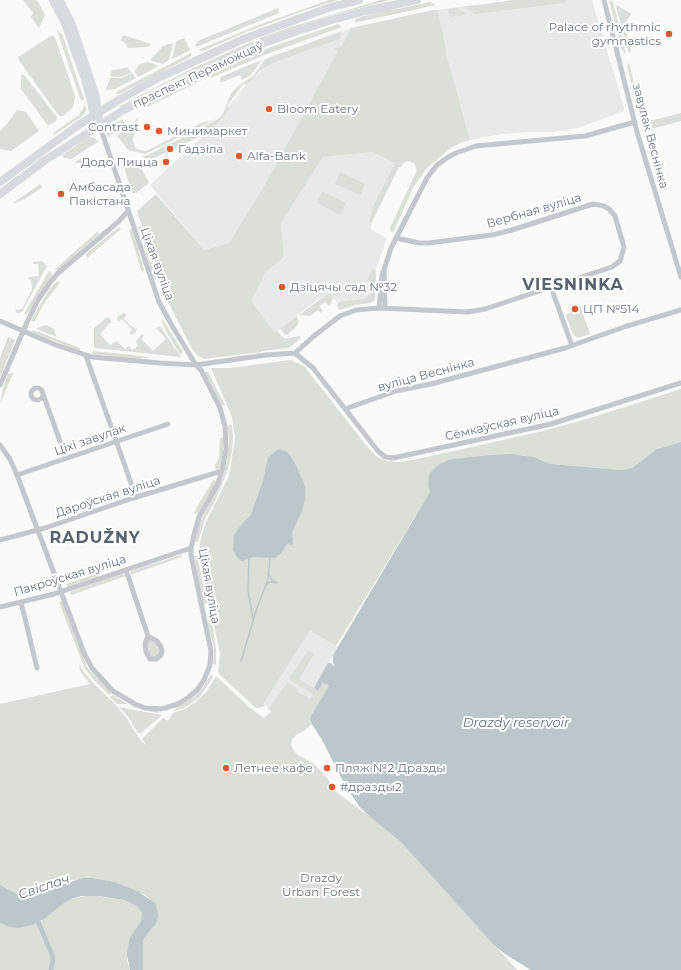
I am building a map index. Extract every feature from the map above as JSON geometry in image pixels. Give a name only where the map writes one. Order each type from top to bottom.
[{"type":"main road","points":[[52,0],[64,22],[100,126]]},
{"type":"main road","points":[[60,0],[72,23],[96,95],[96,114]]},
{"type":"main road","name":"праспект Пераможцаў","points":[[0,182],[96,114],[153,80],[204,56],[253,36],[332,7],[359,0]]},
{"type":"main road","name":"праспект Пераможцаў","points":[[0,194],[44,161],[122,111],[250,48],[332,20],[365,11],[417,0]]},
{"type":"street","name":"завулак Веснінка","points":[[604,0],[635,122],[681,277]]},
{"type":"street","points":[[382,308],[384,270],[387,259],[396,238],[427,178],[438,165],[456,152],[476,146],[585,136],[635,122]]},
{"type":"street","name":"Ціхая вуліца","points":[[0,445],[10,459],[17,475],[92,668],[105,683],[120,695],[140,706],[160,709],[184,701],[197,690],[204,680],[210,665],[211,651],[192,560],[191,548],[194,531],[200,515],[217,485],[222,471],[226,449],[225,425],[217,400],[201,370],[196,365],[159,302],[100,126]]},
{"type":"street","name":"Вербная вуліца","points":[[295,353],[340,316],[356,310],[382,308],[468,312],[485,309],[612,266],[620,261],[624,251],[624,242],[615,216],[604,206],[593,204],[492,235],[429,242],[413,242],[396,238]]},
{"type":"street","points":[[0,385],[22,331],[38,300],[57,274],[118,222],[128,211]]},
{"type":"street","points":[[551,287],[572,346]]},
{"type":"street","name":"вуліца Веснінка","points":[[345,409],[396,391],[431,384],[572,346],[624,327],[681,310]]},
{"type":"street","points":[[0,321],[86,356],[160,364],[196,365],[266,355],[295,353],[308,363],[345,409]]},
{"type":"street","points":[[86,356],[136,497]]},
{"type":"street","name":"Сёмкаўская вуліца","points":[[345,409],[378,451],[385,456],[393,458],[551,424],[681,383]]},
{"type":"street","points":[[42,391],[66,458]]},
{"type":"street","name":"Ціхі завулак","points":[[17,475],[168,424]]},
{"type":"street","name":"Дароўская вуліца","points":[[0,540],[38,530],[136,497],[222,471]]},
{"type":"street","name":"Пакроўская вуліца","points":[[0,607],[61,591],[191,548]]},
{"type":"street","points":[[126,570],[148,636],[145,644],[146,652],[150,659],[156,659],[161,655],[161,647],[157,641],[148,636]]},
{"type":"street","points":[[21,602],[37,668]]},
{"type":"shaded area","points":[[540,0],[592,0],[625,111],[578,128],[552,132],[501,134],[470,140],[448,60],[438,10],[465,6]]},
{"type":"shaded area","points":[[351,28],[267,181],[229,243],[204,250],[150,185],[217,123],[248,82],[273,62]]},
{"type":"shaded area","points":[[372,152],[395,163],[374,204],[370,217],[371,230],[387,238],[376,269],[374,292],[365,301],[342,307],[328,293],[275,333],[250,302],[265,273],[284,257],[281,223],[323,157]]},
{"type":"shaded area","points":[[310,629],[338,647],[329,663],[355,678],[350,678],[311,722],[312,724],[297,726],[271,712],[264,703]]},
{"type":"green space","points":[[23,0],[36,0],[38,2],[45,15],[39,28],[31,17],[33,13]]},
{"type":"green space","points":[[329,0],[338,0],[246,32],[203,51],[198,50],[256,26]]},
{"type":"green space","points":[[381,0],[390,0],[327,17],[291,29],[237,51],[156,88],[121,108],[120,106],[189,70],[260,38],[291,27]]},
{"type":"green space","points":[[513,0],[565,0],[564,3],[475,14],[464,7]]},
{"type":"green space","points":[[609,0],[613,2],[626,54],[622,50]]},
{"type":"green space","points":[[430,2],[436,5],[354,23],[356,19],[360,17],[386,10]]},
{"type":"green space","points":[[617,5],[631,14],[624,26],[631,51],[629,53],[616,7]]},
{"type":"green space","points":[[278,8],[279,13],[196,47],[195,45],[198,41]]},
{"type":"green space","points":[[456,8],[467,14],[451,17],[448,9]]},
{"type":"green space","points":[[438,10],[448,60],[470,140],[460,143],[448,150],[427,168],[414,186],[393,233],[390,228],[417,170],[414,163],[408,161],[399,167],[370,226],[370,217],[374,204],[395,163],[372,152],[323,157],[281,223],[284,257],[265,273],[251,301],[275,333],[277,331],[285,339],[300,336],[300,339],[289,348],[204,359],[198,356],[192,349],[166,298],[137,211],[156,194],[204,250],[229,243],[267,181],[338,51],[334,49],[341,47],[351,28]]},
{"type":"green space","points":[[338,24],[342,27],[272,52],[210,78],[213,71],[240,59]]},
{"type":"green space","points":[[57,30],[62,34],[84,99],[81,101]]},
{"type":"green space","points":[[342,31],[339,38],[336,40],[275,62],[260,71],[246,85],[244,83],[227,106],[230,108],[225,115],[203,139],[201,136],[146,162],[143,156],[148,155],[218,119],[223,114],[231,93],[254,75],[265,59]]},
{"type":"green space","points":[[52,35],[55,37],[75,96],[73,107],[63,116],[59,116],[20,62],[18,57]]},
{"type":"green space","points":[[123,35],[151,45],[146,47],[128,48],[125,43],[121,41]]},
{"type":"green space","points":[[184,38],[190,50],[172,59],[176,41]]},
{"type":"green space","points":[[173,44],[169,60],[163,64],[150,60],[163,46]]},
{"type":"green space","points":[[191,53],[191,56],[188,58],[117,95],[116,94],[118,91]]},
{"type":"green space","points":[[261,60],[255,70],[248,77],[242,80],[240,75],[220,83],[221,77]]},
{"type":"green space","points":[[148,62],[159,66],[138,77],[134,71],[140,64]]},
{"type":"green space","points":[[629,63],[642,117],[639,116],[627,66]]},
{"type":"green space","points":[[127,67],[131,72],[128,74],[121,77],[110,76],[112,70]]},
{"type":"green space","points":[[132,73],[136,78],[115,89],[106,90],[110,78],[121,78]]},
{"type":"green space","points":[[21,75],[24,75],[57,117],[56,121],[48,126],[21,89]]},
{"type":"green space","points":[[200,75],[203,77],[200,81],[147,107],[143,106]]},
{"type":"green space","points":[[85,105],[85,113],[81,117],[54,135],[53,133],[79,115]]},
{"type":"green space","points":[[17,110],[26,112],[39,131],[11,151],[0,149],[0,131]]},
{"type":"green space","points":[[681,113],[681,121],[644,131],[646,127],[645,122]]},
{"type":"green space","points":[[138,118],[133,139],[134,145],[136,149],[146,151],[199,124],[216,118],[145,154],[128,150],[117,136]]},
{"type":"green space","points":[[122,119],[126,125],[107,137],[107,129]]},
{"type":"green space","points":[[89,137],[95,138],[98,142],[71,159],[64,158],[62,155]]},
{"type":"green space","points":[[85,156],[95,159],[101,169],[95,167],[96,163],[75,162]]},
{"type":"green space","points":[[121,156],[138,162],[149,183],[136,193],[132,193]]},
{"type":"green space","points":[[340,172],[365,184],[360,195],[335,184]]},
{"type":"green space","points":[[40,184],[43,187],[25,199],[13,203]]},
{"type":"green space","points":[[322,191],[346,203],[341,215],[317,203]]},
{"type":"green space","points":[[140,226],[157,279],[153,277],[138,227]]},
{"type":"green space","points":[[119,227],[121,229],[87,258],[86,254]]},
{"type":"green space","points":[[132,228],[144,270],[142,273],[129,230]]},
{"type":"green space","points":[[98,231],[99,234],[58,270],[55,269]]},
{"type":"green space","points":[[42,261],[47,266],[22,312],[17,313],[15,310],[22,309],[32,290],[31,280],[28,279],[28,277],[39,276],[38,264],[33,264],[33,262]]},
{"type":"green space","points":[[372,270],[376,271],[375,300],[370,303],[339,310],[337,305],[339,302],[364,299],[370,295],[372,287],[368,279]]},
{"type":"green space","points":[[49,271],[52,273],[52,276],[27,314],[24,314]]},
{"type":"green space","points":[[57,281],[60,283],[45,302],[34,322],[31,320],[49,290]]},
{"type":"green space","points":[[329,293],[333,297],[331,304],[329,306],[325,302],[319,306],[323,311],[321,313],[318,310],[310,316],[299,315]]},
{"type":"green space","points":[[580,306],[590,334],[578,338],[573,335],[566,315],[572,312],[573,315],[580,313],[578,307]]},
{"type":"green space","points":[[123,313],[127,315],[124,319],[131,326],[136,329],[137,327],[136,332],[132,335],[129,333],[132,330],[122,319],[119,321],[117,320],[118,316]]},
{"type":"green space","points":[[297,316],[299,322],[296,327],[287,335],[285,334],[280,329]]},
{"type":"green space","points":[[107,317],[111,320],[111,322],[100,334],[110,345],[117,341],[125,349],[129,346],[132,350],[138,346],[136,341],[142,334],[144,336],[141,339],[153,351],[166,339],[156,328],[160,326],[181,357],[95,348],[94,328]]},
{"type":"green space","points":[[161,319],[183,352],[180,354],[167,333]]},
{"type":"green space","points":[[46,325],[53,328],[57,337],[36,329]]},
{"type":"green space","points":[[33,330],[80,348],[80,351],[32,332]]},
{"type":"green space","points":[[8,337],[15,340],[0,377],[0,358]]},
{"type":"green space","points":[[93,351],[151,357],[138,359],[92,354]]},
{"type":"green space","points":[[290,360],[304,366],[369,449],[377,457],[386,461],[400,462],[418,459],[543,431],[587,419],[681,389],[681,442],[657,449],[632,468],[622,470],[551,464],[522,455],[454,459],[443,462],[429,488],[430,492],[336,646],[310,630],[264,703],[265,706],[258,708],[255,707],[218,673],[220,653],[199,555],[201,537],[206,522],[228,478],[235,438],[232,417],[211,368],[230,368]]},
{"type":"green space","points":[[208,372],[225,405],[222,406],[204,374]]},
{"type":"green space","points":[[13,373],[0,405],[3,388],[8,374]]},
{"type":"green space","points":[[230,424],[232,426],[233,437],[228,469],[216,499],[205,519],[198,542],[194,542],[199,524],[223,477],[227,460],[229,441],[228,426]]},
{"type":"green space","points":[[220,438],[223,438],[223,456],[220,468],[216,470],[215,465],[219,458]]},
{"type":"green space","points":[[214,479],[214,486],[198,513],[194,513],[198,505]]},
{"type":"green space","points":[[181,555],[182,557],[130,575],[131,571]]},
{"type":"green space","points":[[194,556],[197,556],[208,603],[203,604]]},
{"type":"green space","points":[[99,573],[98,577],[67,587],[66,584]]},
{"type":"green space","points":[[122,573],[126,576],[71,595],[70,592]]},
{"type":"green space","points":[[62,601],[87,667],[112,692],[109,695],[92,678],[84,667],[59,602]]},
{"type":"green space","points":[[208,623],[212,623],[216,648],[216,665],[213,664],[214,649]]},
{"type":"green space","points":[[149,639],[156,643],[159,649],[160,652],[157,657],[151,657],[148,653],[147,643]]},
{"type":"green space","name":"Drazdy Urban Forest","points":[[308,650],[314,654],[299,679],[318,691],[323,682],[329,686],[313,713],[312,724],[304,731],[296,735],[292,740],[291,745],[294,751],[314,764],[327,778],[336,792],[384,827],[401,842],[517,970],[143,970],[142,947],[143,941],[148,932],[150,899],[145,895],[115,882],[93,878],[72,880],[30,895],[15,893],[0,885],[0,704],[90,684],[80,671],[79,664],[94,684],[116,705],[141,741],[147,746],[142,739],[163,718],[168,721],[173,713],[185,709],[196,702],[207,691],[216,676],[250,708],[264,718],[271,712],[269,709],[288,683],[298,689],[297,692],[310,699],[313,694],[291,681],[290,678]]},
{"type":"green space","points":[[211,674],[213,676],[212,679],[199,698],[186,707],[174,711],[194,697],[203,687]]},
{"type":"green space","points":[[113,695],[129,705],[139,709],[158,711],[158,713],[134,708],[127,704],[117,704],[110,697]]},
{"type":"green space","points":[[119,707],[162,715],[141,733],[138,733],[129,718]]},
{"type":"green space","points":[[90,895],[124,900],[137,906],[142,913],[141,921],[132,934],[127,960],[130,970],[0,970],[0,923],[39,923],[71,899]]},
{"type":"water","name":"Drazdy reservoir","points":[[681,442],[681,970],[531,970],[505,954],[494,945],[401,842],[359,806],[345,785],[310,719],[329,686],[323,682],[318,691],[314,688],[328,663],[356,679],[335,666],[333,662],[333,655],[430,492],[428,484],[429,476],[438,465],[454,459],[511,454],[533,457],[551,464],[622,470],[632,468],[657,449]]},
{"type":"water","points":[[279,449],[287,452],[294,461],[305,486],[305,500],[302,511],[292,532],[293,544],[291,545],[288,543],[281,553],[275,558],[253,557],[242,561],[237,557],[233,550],[234,535],[251,515],[263,481],[268,458]]},
{"type":"water","points":[[83,878],[93,878],[115,882],[137,891],[155,903],[158,918],[143,941],[143,970],[130,970],[127,954],[129,941],[141,921],[142,913],[137,906],[124,900],[99,896],[81,896],[71,899],[44,919],[32,925],[18,928],[0,923],[0,885],[15,893],[30,895]]},
{"type":"waterway","points":[[249,558],[248,590],[253,619]]},
{"type":"waterway","points":[[241,661],[257,608],[268,579],[270,559]]},
{"type":"waterway","points":[[266,585],[270,582],[277,583],[272,580],[269,575]]},
{"type":"waterway","points":[[36,917],[53,959],[51,970]]},
{"type":"place","name":"Palace of rhythmic gymnastics","points":[[669,34]]},
{"type":"place","name":"Bloom Eatery","points":[[269,109]]},
{"type":"place","name":"Contrast","points":[[147,127]]},
{"type":"place","name":"Минимаркет","points":[[159,131]]},
{"type":"place","name":"Гадзіла","points":[[170,149]]},
{"type":"place","name":"Alfa-Bank","points":[[239,156]]},
{"type":"place","name":"Додо Пицца","points":[[166,162]]},
{"type":"place","name":"Амбасада Пакістана","points":[[61,194]]},
{"type":"place","name":"Дзіцячы сад №32","points":[[282,287]]},
{"type":"place","name":"ЦП №514","points":[[575,309]]},
{"type":"place","name":"Летнее кафе","points":[[226,768]]},
{"type":"place","name":"Пляж №2 Дразды","points":[[327,768]]},
{"type":"place","name":"#дразды2","points":[[332,787]]},
{"type":"district","name":"VIESNINKA","points":[[573,285]]},
{"type":"district","name":"RADUŽNY","points":[[95,538]]},
{"type":"water label","name":"Свіслач","points":[[44,887]]}]
